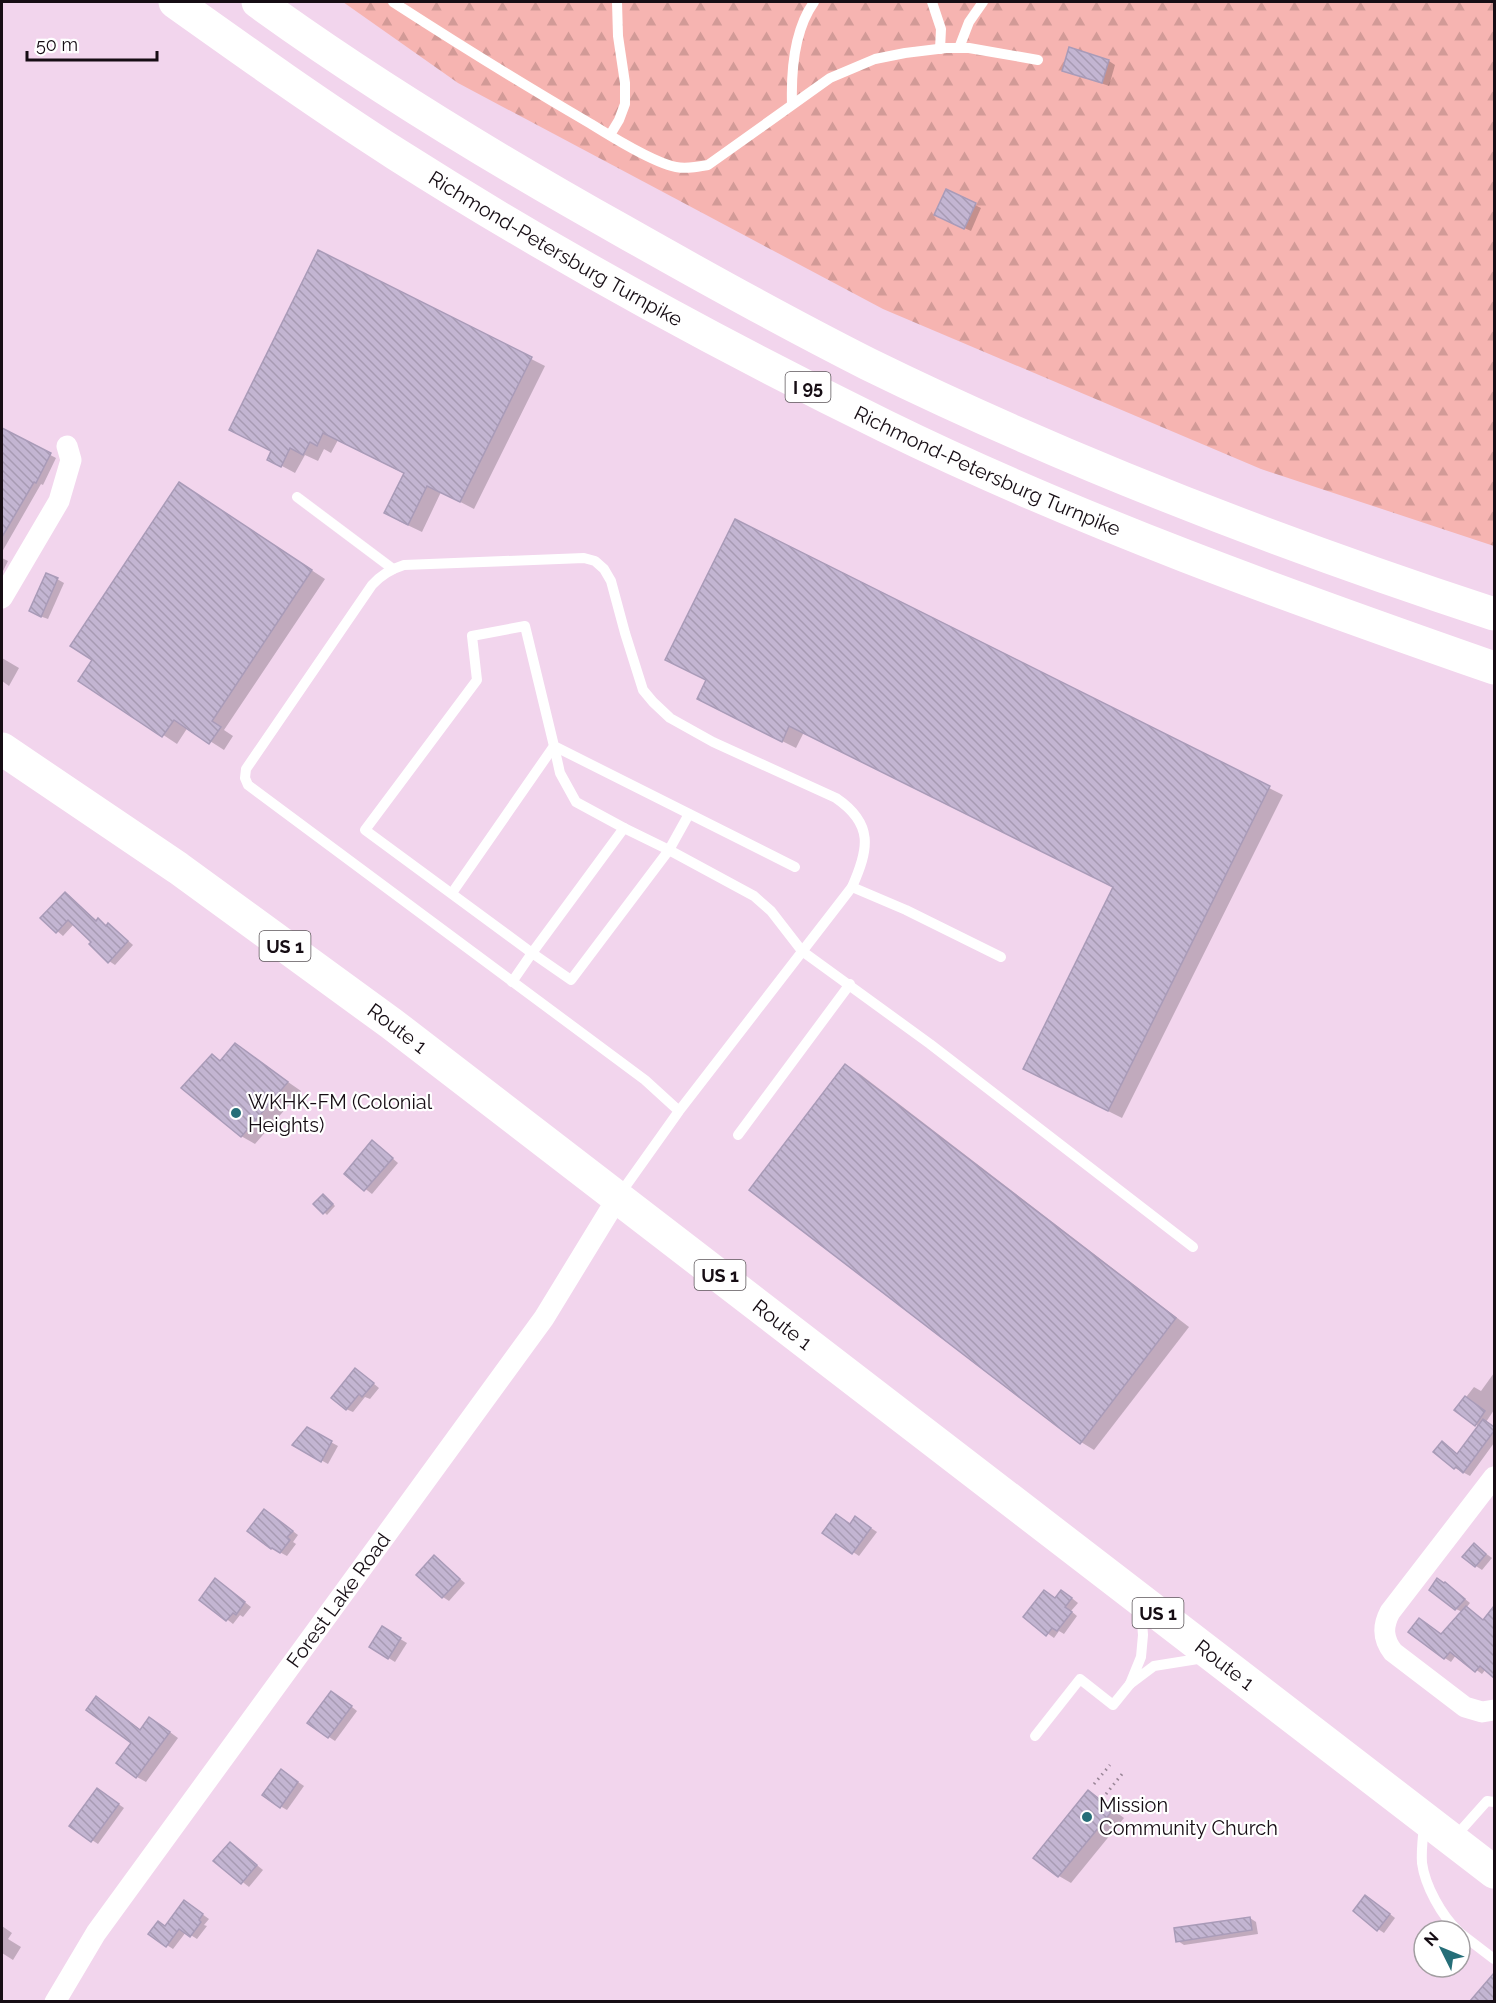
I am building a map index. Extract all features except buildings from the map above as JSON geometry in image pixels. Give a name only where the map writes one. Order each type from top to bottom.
[{"type":"main road","name":"Richmond-Petersburg Turnpike","points":[[175,2],[274,72],[397,154],[579,264],[750,357],[866,416],[1031,492],[1194,559],[1494,668]]},
{"type":"main road","name":"I 95","points":[[258,2],[392,93],[547,188],[758,307],[868,364],[1030,439],[1173,499],[1371,573],[1494,614]]},
{"type":"main road","name":"Route 1","points":[[2,749],[178,868],[392,1024],[1494,1872]]},
{"type":"street","points":[[2,598],[59,501],[71,460],[67,446]]},
{"type":"street","name":"Forest Lake Road","points":[[55,2001],[96,1933],[544,1318],[618,1197]]},
{"type":"street","points":[[1494,1477],[1390,1612],[1385,1620],[1384,1632],[1386,1643],[1393,1652],[1465,1707],[1482,1712],[1494,1710]]},
{"type":"lane","points":[[393,2],[506,75],[610,135],[678,168],[708,165],[830,78],[846,69],[885,57],[940,48],[959,48],[1038,60]]},
{"type":"lane","points":[[610,135],[625,104],[617,2]]},
{"type":"lane","points":[[792,104],[791,72],[807,12],[814,2]]},
{"type":"lane","points":[[932,2],[941,28],[940,48]]},
{"type":"lane","points":[[959,48],[969,22],[983,2]]},
{"type":"lane","points":[[297,497],[393,569]]},
{"type":"lane","points":[[618,1197],[679,1111],[852,887],[861,867],[864,849],[860,819],[848,806],[836,798],[713,742],[670,718],[652,702],[643,690],[611,581],[596,561],[584,558],[404,565],[393,569],[372,585],[246,769],[245,778],[248,785],[645,1080],[679,1111]]},
{"type":"lane","points":[[690,814],[669,850],[571,980],[365,830],[477,680],[472,636],[525,626],[561,773],[576,802],[669,850],[754,896],[771,911],[802,951],[850,984],[1192,1247]]},
{"type":"lane","points":[[554,746],[795,867]]},
{"type":"lane","points":[[452,893],[554,746]]},
{"type":"lane","points":[[512,982],[624,828]]},
{"type":"lane","points":[[852,887],[906,909],[1001,957]]},
{"type":"lane","points":[[738,1135],[850,984]]},
{"type":"lane","points":[[1130,1684],[1141,1657],[1143,1635],[1140,1599]]},
{"type":"lane","points":[[1035,1736],[1080,1679],[1113,1705],[1130,1684],[1154,1666],[1214,1656]]},
{"type":"lane","points":[[1453,1840],[1487,1801],[1494,1802]]},
{"type":"lane","points":[[1424,1818],[1422,1864],[1436,1903],[1446,1919]]},
{"type":"lane","points":[[1472,1942],[1494,1959]]},
{"type":"path","points":[[1094,1785],[1110,1765]]},
{"type":"path","points":[[1106,1794],[1122,1774]]},
{"type":"green space","points":[[343,2],[1494,2],[1494,546],[1261,469],[883,309],[458,83]]},
{"type":"place","name":"WKHK-FM (Colonial Heights)","points":[[236,1113]]},
{"type":"place","name":"Mission Community Church","points":[[1087,1817]]}]
